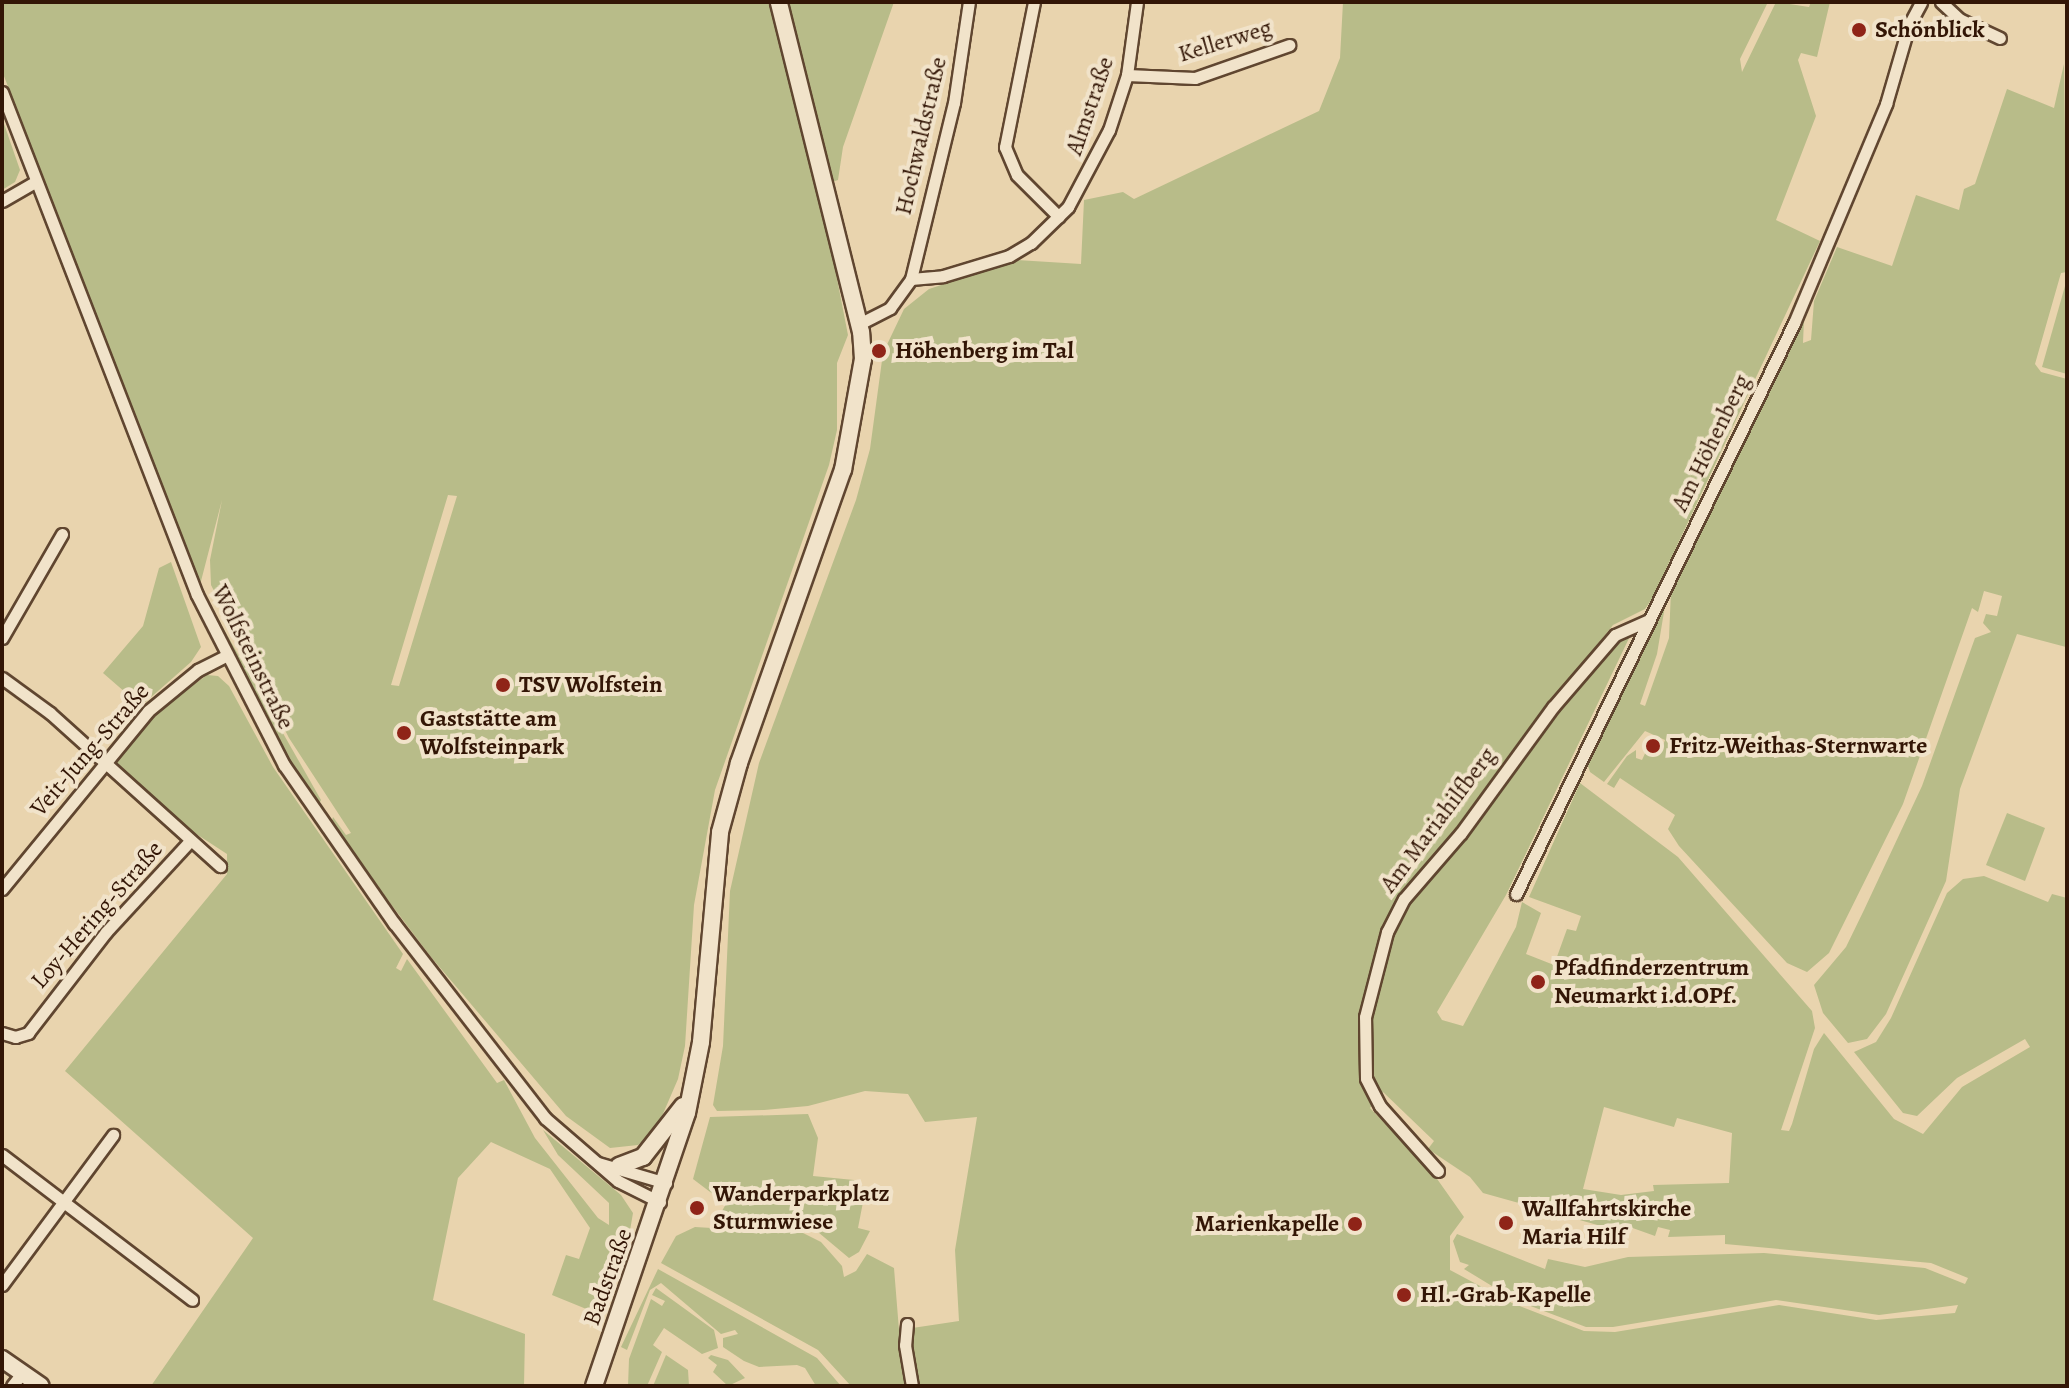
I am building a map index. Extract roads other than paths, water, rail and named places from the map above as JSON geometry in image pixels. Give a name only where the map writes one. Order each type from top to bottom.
[{"type":"main road","points":[[619,1166],[643,1157],[663,1136],[694,1083],[720,832],[739,763],[843,470],[864,351],[779,2]]},
{"type":"main road","name":"Badstraße","points":[[594,1386],[660,1202],[694,1083]]},
{"type":"main road","points":[[2,1359],[17,1379],[41,1386]]},
{"type":"street","name":"Hochwaldstraße","points":[[911,279],[954,103],[969,2]]},
{"type":"street","points":[[1034,2],[1005,147],[1017,175],[1059,217]]},
{"type":"street","name":"Almstraße","points":[[911,279],[943,276],[1009,256],[1059,217],[1102,149],[1127,75],[1137,2]]},
{"type":"street","name":"Am Höhenberg","points":[[1516,894],[1802,306],[1886,104],[1909,25],[1921,2]]},
{"type":"street","points":[[1941,2],[1959,19],[2000,38]]},
{"type":"street","name":"Kellerweg","points":[[1127,75],[1195,78],[1289,45]]},
{"type":"street","name":"Wolfsteinstraße","points":[[2,92],[224,657],[302,794],[394,923],[545,1118],[618,1181],[660,1202]]},
{"type":"street","points":[[2,201],[35,182]]},
{"type":"street","points":[[859,324],[887,312],[911,279]]},
{"type":"street","points":[[2,638],[62,534]]},
{"type":"street","name":"Am Mariahilfberg","points":[[1438,1171],[1380,1106],[1366,1078],[1365,1017],[1387,932],[1404,899],[1461,833],[1553,707],[1615,635],[1649,620]]},
{"type":"street","name":"Veit-Jung-Straße","points":[[2,889],[102,764],[179,684],[224,657]]},
{"type":"street","points":[[2,678],[50,713],[102,764],[220,866]]},
{"type":"street","name":"Loy-Hering-Straße","points":[[2,1033],[28,1033],[106,932],[189,842]]},
{"type":"street","points":[[2,1285],[113,1135]]},
{"type":"street","points":[[2,1155],[192,1300]]},
{"type":"street","points":[[598,1163],[619,1166],[666,1183]]},
{"type":"street","points":[[907,1324],[905,1345],[912,1386]]},
{"type":"place","name":"Schönblick","points":[[1859,30]]},
{"type":"place","name":"Höhenberg im Tal","points":[[879,351]]},
{"type":"place","name":"TSV Wolfstein","points":[[503,685]]},
{"type":"place","name":"Gaststätte am Wolfsteinpark","points":[[404,733]]},
{"type":"place","name":"Fritz-Weithas-Sternwarte","points":[[1653,746]]},
{"type":"place","name":"Pfadfinderzentrum Neumarkt i.d.OPf.","points":[[1538,982]]},
{"type":"place","name":"Wanderparkplatz Sturmwiese","points":[[697,1208]]},
{"type":"place","name":"Wallfahrtskirche Maria Hilf","points":[[1506,1223]]},
{"type":"place","name":"Marienkapelle","points":[[1355,1224]]},
{"type":"place","name":"Hl.-Grab-Kapelle","points":[[1404,1295]]}]
